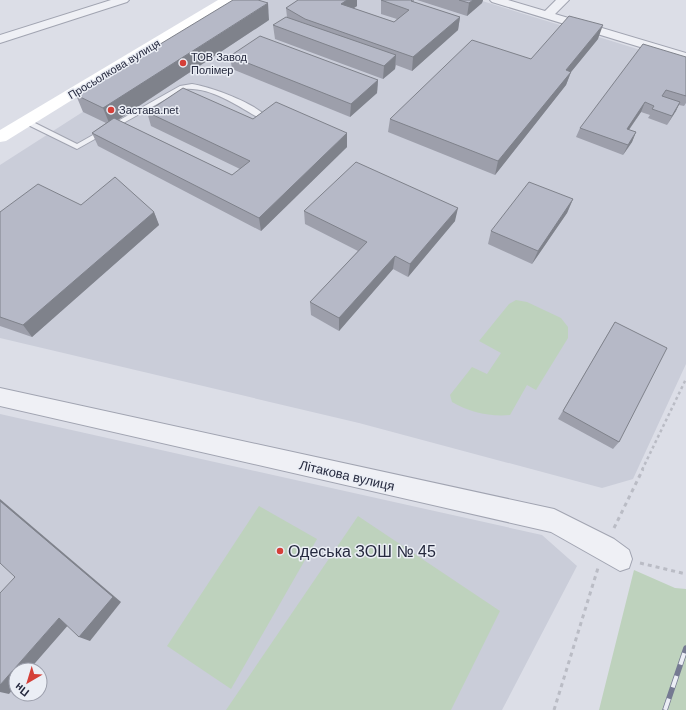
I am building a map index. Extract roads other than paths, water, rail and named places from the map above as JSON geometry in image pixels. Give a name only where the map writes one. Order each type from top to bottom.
[{"type":"street","points":[[0,39],[123,0]]},
{"type":"street","name":"Просьолкова вулиця","points":[[0,138],[227,0]]},
{"type":"street","points":[[496,0],[686,57]]},
{"type":"street","points":[[547,15],[564,0]]},
{"type":"street","name":"Літакова вулиця","points":[[0,397],[554,521],[612,553]]},
{"type":"lane","points":[[26,122],[77,147],[182,87],[192,85],[206,88],[262,116]]},
{"type":"railway","points":[[665,710],[686,648]]},
{"type":"place","name":"ТОВ Завод Полімер","points":[[183,63]]},
{"type":"place","name":"Застава.net","points":[[111,110]]},
{"type":"place","name":"Одеська ЗОШ № 45","points":[[280,551]]}]
